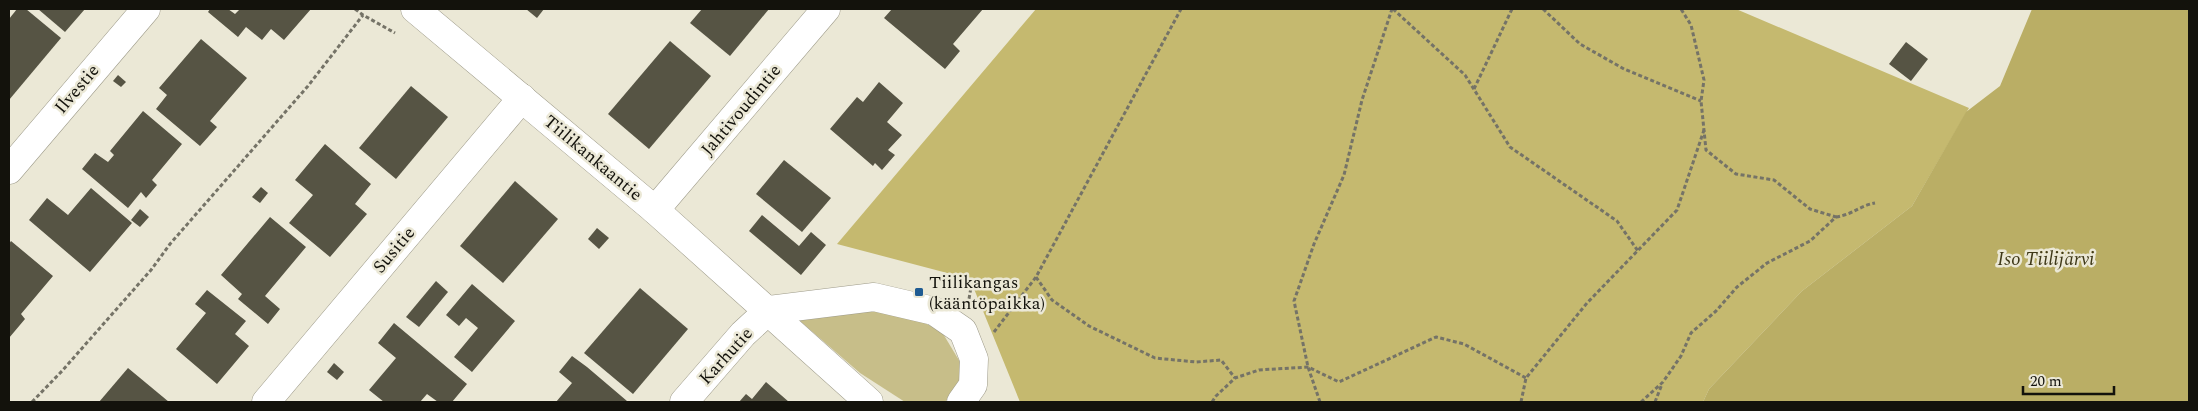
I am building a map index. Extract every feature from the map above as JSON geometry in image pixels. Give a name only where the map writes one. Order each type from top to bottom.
[{"type":"street","name":"Ilvestie","points":[[9,170],[146,9]]},
{"type":"street","name":"Tiilikankaantie","points":[[415,9],[655,210],[769,310],[869,402]]},
{"type":"street","name":"Jahtivoudintie","points":[[655,210],[826,9]]},
{"type":"street","name":"Susitie","points":[[266,402],[522,98]]},
{"type":"street","points":[[769,310],[874,297],[934,311],[964,331],[974,359],[973,385],[961,402]]},
{"type":"street","name":"Karhutie","points":[[684,402],[743,334],[769,310]]},
{"type":"path","points":[[974,359],[1036,276],[1182,9]]},
{"type":"path","points":[[1320,402],[1308,367],[1294,301],[1314,244],[1344,175],[1362,100],[1393,9],[1465,75],[1510,147],[1617,220],[1638,251]]},
{"type":"path","points":[[1473,89],[1512,9]]},
{"type":"path","points":[[1543,9],[1580,44],[1624,69],[1701,102]]},
{"type":"path","points":[[1681,9],[1691,25],[1704,80],[1701,102],[1706,150],[1736,174],[1774,180],[1810,209],[1836,217],[1850,215],[1865,205],[1875,204]]},
{"type":"path","points":[[32,402],[62,371],[151,270],[170,244],[308,86],[363,15]]},
{"type":"path","points":[[1521,402],[1526,378],[1588,303],[1677,210],[1705,127]]},
{"type":"path","points":[[1655,402],[1663,382],[1681,356],[1691,333],[1737,287],[1767,263],[1810,241],[1836,217]]},
{"type":"path","points":[[1036,276],[1052,300],[1090,326],[1155,358],[1196,362],[1221,360],[1235,378]]},
{"type":"path","points":[[1212,402],[1235,378],[1259,370],[1308,367],[1339,382],[1436,337],[1464,344],[1526,378]]},
{"type":"path","points":[[1641,402],[1663,382]]},
{"type":"shaded area","points":[[1036,9],[1736,9],[1969,108],[1912,206],[1802,291],[1709,389],[1703,402],[1020,402],[970,279],[837,244]]},
{"type":"shaded area","points":[[849,310],[902,311],[942,332],[960,362],[961,379],[950,398],[944,402],[905,402],[860,373],[800,321],[800,313]]},
{"type":"water","name":"Iso Tiilijärvi","points":[[2032,9],[2189,9],[2189,402],[1703,402],[1709,389],[1802,291],[1912,206],[1966,112],[2000,86]]},
{"type":"building","points":[[17,9],[26,9],[61,38],[9,100],[9,19]]},
{"type":"building","points":[[38,9],[85,9],[65,32]]},
{"type":"building","points":[[210,9],[228,9],[235,14],[240,9],[311,9],[284,40],[271,29],[262,40],[246,27],[238,37],[208,12]]},
{"type":"building","points":[[526,9],[544,9],[537,18]]},
{"type":"building","points":[[702,9],[769,9],[730,56],[690,23]]},
{"type":"building","points":[[892,9],[983,9],[953,44],[960,51],[945,69],[884,18]]},
{"type":"building","points":[[201,39],[247,78],[210,121],[217,127],[200,146],[156,109],[167,95],[159,88]]},
{"type":"building","points":[[670,41],[711,76],[649,149],[608,114]]},
{"type":"building","points":[[1906,42],[1928,59],[1911,81],[1889,64]]},
{"type":"building","points":[[118,75],[126,82],[121,87],[113,81]]},
{"type":"building","points":[[879,82],[903,103],[887,122],[902,135],[888,150],[895,155],[882,170],[875,163],[873,166],[830,129],[857,97],[863,102]]},
{"type":"building","points":[[411,86],[448,117],[396,179],[359,148]]},
{"type":"building","points":[[143,111],[182,144],[152,180],[157,185],[146,198],[141,192],[128,208],[82,169],[95,153],[108,162],[114,155],[110,151]]},
{"type":"building","points":[[325,144],[371,184],[355,204],[367,214],[330,257],[289,223],[313,195],[295,180]]},
{"type":"building","points":[[784,160],[831,198],[802,232],[756,194]]},
{"type":"building","points":[[515,181],[558,219],[503,283],[460,246]]},
{"type":"building","points":[[261,187],[268,193],[260,203],[252,197]]},
{"type":"building","points":[[91,188],[132,223],[90,272],[29,220],[47,198],[68,215]]},
{"type":"building","points":[[140,209],[149,217],[140,227],[131,220]]},
{"type":"building","points":[[762,215],[799,246],[811,232],[826,245],[801,275],[749,231]]},
{"type":"building","points":[[270,217],[306,247],[265,296],[280,309],[268,324],[238,299],[242,294],[221,275]]},
{"type":"building","points":[[597,228],[609,238],[599,249],[588,239]]},
{"type":"building","points":[[11,241],[53,276],[21,314],[25,319],[9,338],[9,244]]},
{"type":"building","points":[[436,281],[448,292],[419,327],[406,317]]},
{"type":"building","points":[[472,284],[515,321],[472,372],[454,357],[478,328],[466,318],[459,326],[446,315]]},
{"type":"building","points":[[640,288],[688,329],[633,394],[584,353]]},
{"type":"building","points":[[207,290],[246,321],[235,334],[249,346],[217,384],[176,349],[206,313],[195,304]]},
{"type":"building","points":[[394,323],[467,384],[452,402],[438,402],[427,394],[420,402],[384,402],[369,390],[396,358],[378,343]]},
{"type":"building","points":[[572,356],[627,401],[556,402],[572,383],[559,372]]},
{"type":"building","points":[[334,363],[344,372],[337,380],[327,372]]},
{"type":"building","points":[[128,368],[169,402],[99,402]]},
{"type":"building","points":[[766,382],[789,402],[739,402],[746,394],[752,399]]},
{"type":"place","name":"Tiilikangas (kääntöpaikka)","points":[[919,292]]}]
